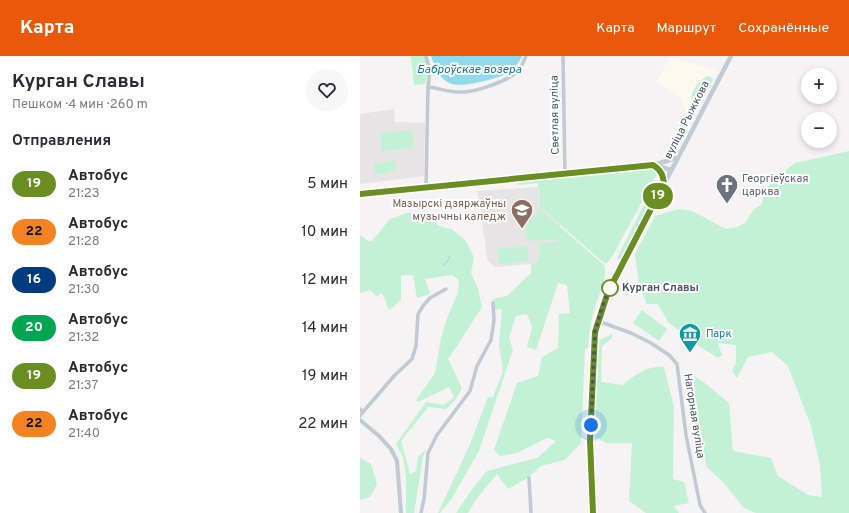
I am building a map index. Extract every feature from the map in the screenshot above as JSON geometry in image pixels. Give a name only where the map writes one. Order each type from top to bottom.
[{"type":"main road","name":"вуліца Рыжкова","points":[[593,513],[590,432],[594,342],[598,321],[608,292],[731,56]]},
{"type":"main road","points":[[360,194],[653,165],[673,159],[680,153]]},
{"type":"main road","points":[[664,162],[669,165],[671,170]]},
{"type":"main road","points":[[653,165],[671,170]]},
{"type":"main road","points":[[653,165],[660,170],[664,184]]},
{"type":"street","points":[[426,56],[430,71],[428,87],[426,187]]},
{"type":"street","points":[[428,87],[459,92],[479,89],[504,80],[516,72],[526,56]]},
{"type":"street","name":"Светлая вуліца","points":[[563,56],[565,173]]},
{"type":"street","points":[[360,416],[362,411],[412,359],[416,346],[418,314],[430,298],[446,289]]},
{"type":"street","points":[[421,513],[424,499],[428,453],[437,435],[470,391],[477,366],[492,340],[494,320],[493,303]]},
{"type":"street","name":"Нагорная вуліца","points":[[598,321],[631,333],[650,343],[668,355],[677,364],[686,435],[700,505],[705,513]]},
{"type":"street","points":[[360,420],[392,449],[397,461],[401,513]]},
{"type":"street","points":[[530,478],[531,513]]},
{"type":"shaded area","points":[[670,57],[718,71],[692,119],[678,95],[656,82]]},
{"type":"shaded area","points":[[394,109],[395,122],[425,123],[424,176],[360,184],[360,114]]},
{"type":"shaded area","name":"Мазырскі дзяржаўны музычны каледж","points":[[538,187],[540,207],[560,225],[560,248],[531,264],[496,267],[490,263],[487,258],[477,191]]},
{"type":"green space","points":[[411,56],[425,56],[429,70],[425,84],[414,85]]},
{"type":"green space","points":[[707,76],[711,77],[713,80],[700,105],[696,106],[693,102],[692,94],[697,85]]},
{"type":"green space","points":[[412,130],[414,147],[382,151],[380,133]]},
{"type":"green space","points":[[849,151],[849,513],[756,513],[744,508],[723,482],[707,467],[685,385],[691,374],[705,383],[729,403],[733,451],[771,458],[778,476],[808,495],[822,497],[820,466],[811,426],[788,366],[772,352],[748,357],[737,378],[732,371],[736,363],[736,345],[718,343],[722,355],[718,358],[699,346],[668,322],[658,304],[647,304],[639,286],[635,254],[655,216],[679,209],[692,211],[726,229],[737,227],[745,223],[753,210],[762,204],[763,192],[776,178],[795,163]]},
{"type":"green space","points":[[395,161],[396,171],[375,174],[374,164]]},
{"type":"green space","points":[[652,168],[658,172],[613,255],[607,263],[604,263],[540,207],[538,183],[518,185],[519,182]]},
{"type":"green space","points":[[652,189],[657,189],[621,260],[617,258]]},
{"type":"green space","points":[[537,209],[540,209],[604,265],[605,270],[604,281],[595,306],[589,334],[588,348],[585,349],[581,443],[565,460],[541,466],[526,479],[508,489],[497,474],[477,498],[468,513],[456,513],[487,471],[537,458],[556,441],[547,438],[517,453],[500,456],[494,450],[517,383],[538,376],[542,357],[558,348],[559,314],[570,313],[567,285],[558,283],[536,350],[527,347],[532,327],[527,314],[516,316],[509,338],[513,350],[479,451],[452,498],[440,513],[438,513],[471,442],[488,397],[493,397],[503,371],[499,345],[502,309],[495,310],[493,299],[507,296],[531,273],[531,264],[539,260],[540,250],[538,244],[558,242],[558,239],[527,241],[524,218],[537,216]]},
{"type":"green space","points":[[407,213],[424,213],[431,216],[436,224],[453,230],[466,241],[474,257],[471,273],[478,289],[482,307],[448,359],[462,388],[456,399],[446,409],[428,407],[401,441],[410,474],[416,471],[418,457],[426,449],[423,457],[414,513],[406,513],[406,476],[403,457],[396,444],[426,402],[444,405],[454,397],[449,387],[418,402],[416,400],[435,373],[441,338],[446,321],[458,292],[459,280],[452,275],[425,279],[430,294],[417,298],[413,275],[401,275],[401,300],[389,310],[381,293],[377,297],[370,290],[360,293],[360,235],[368,241],[372,241],[390,219]]},
{"type":"green space","points":[[527,246],[528,261],[499,264],[497,249]]},
{"type":"green space","points":[[642,310],[667,329],[659,341],[633,323]]},
{"type":"green space","points":[[612,334],[612,338],[602,346],[601,382],[623,385],[647,369],[664,367],[674,407],[673,479],[684,482],[689,503],[674,506],[679,513],[646,513],[629,501],[632,443],[606,443],[595,437],[597,360],[600,340]]},
{"type":"green space","points":[[360,458],[371,464],[377,484],[370,497],[360,500]]},
{"type":"water","name":"Баброўскае возера","points":[[431,56],[522,56],[514,68],[506,74],[481,82],[462,85],[445,81],[436,68]]},
{"type":"waterway","points":[[443,265],[447,262],[450,256]]},
{"type":"bus line","name":"19","points":[[360,194],[653,165],[660,170],[664,179],[664,184],[608,292],[595,332],[590,440],[593,513]]},
{"type":"place","name":"Георгіеўская царква","points":[[727,204]]},
{"type":"place","name":"Мазырскі дзяржаўны музычны каледж","points":[[522,230]]},
{"type":"place","name":"Курган Славы","points":[[610,288]]},
{"type":"place","name":"Парк","points":[[690,354]]},
{"type":"route","points":[[591,425],[595,332],[602,307],[610,288]]}]
